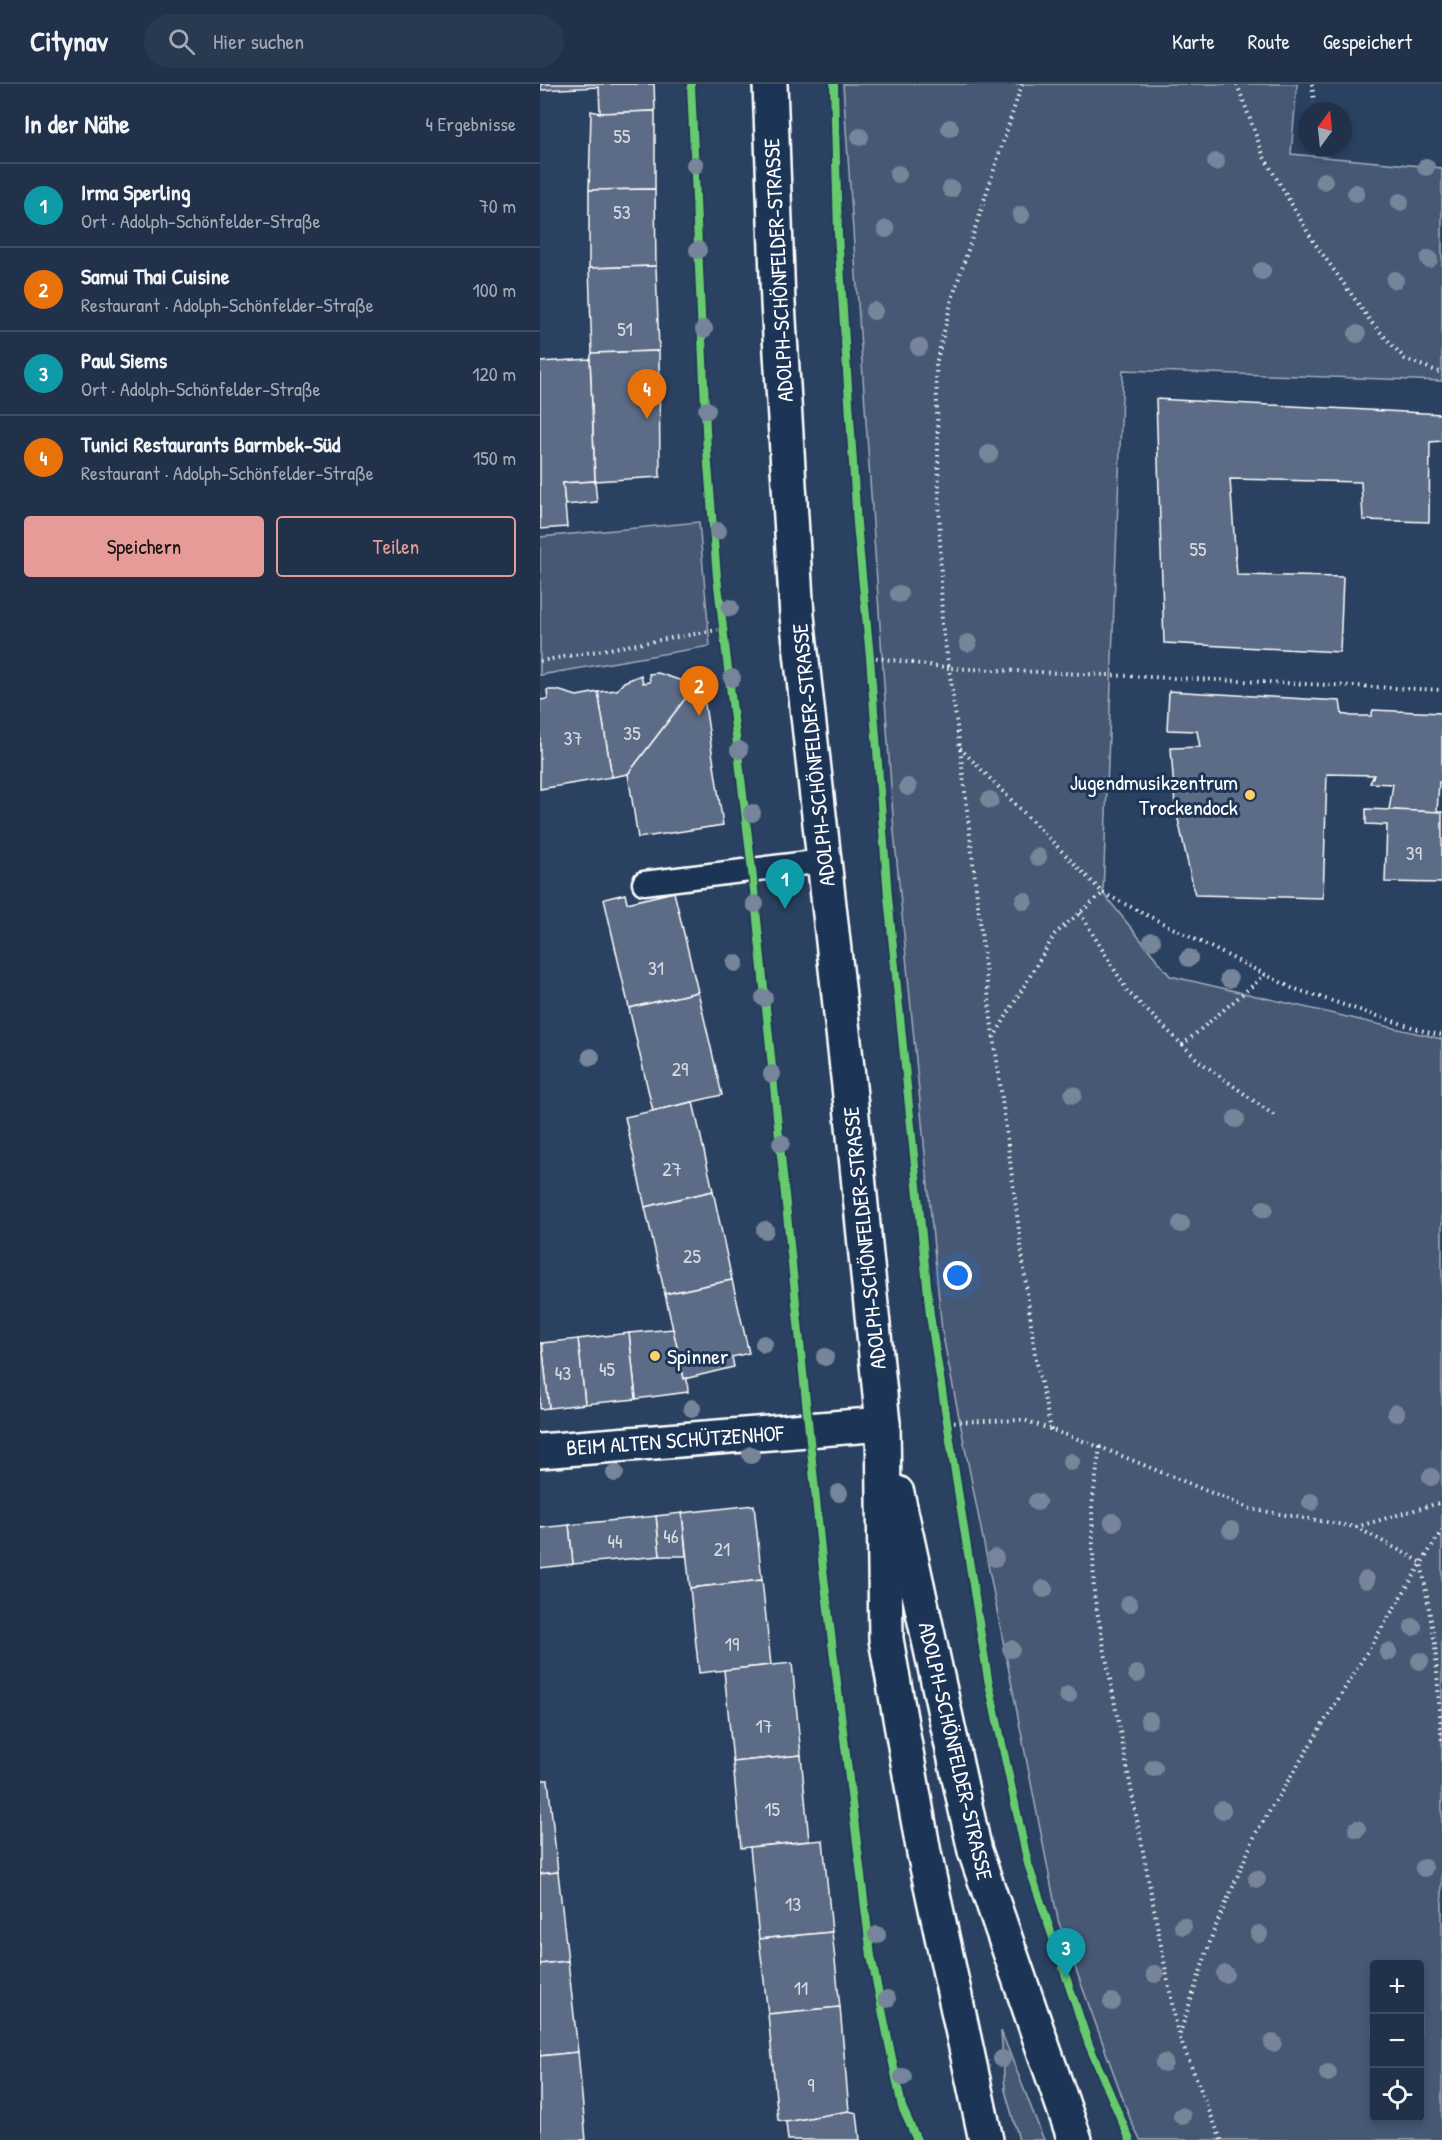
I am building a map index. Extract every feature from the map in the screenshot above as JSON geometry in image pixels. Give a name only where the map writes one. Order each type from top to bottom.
[{"type":"main road","name":"ADOLPH-SCHÖNFELDER-STRASSE","points":[[770,84],[778,303],[797,616],[883,1424],[886,1639],[924,1853],[987,2140]]},
{"type":"main road","name":"ADOLPH-SCHÖNFELDER-STRASSE","points":[[883,1424],[975,1851],[1075,2140]]},
{"type":"main road","name":"BEIM ALTEN SCHÜTZENHOF","points":[[540,1451],[883,1424]]},
{"type":"lane","points":[[644,883],[824,861]]},
{"type":"path","points":[[834,84],[838,234],[857,524],[894,954],[930,1314],[988,1679],[1028,1864],[1089,2045],[1130,2140]]},
{"type":"path","points":[[1022,84],[952,299],[936,364],[942,624],[960,748],[1035,1354],[1051,1430]]},
{"type":"path","points":[[1237,84],[1264,157],[1313,241],[1372,323],[1405,359],[1442,373]]},
{"type":"path","points":[[1312,84],[1314,102]]},
{"type":"path","points":[[540,661],[723,628]]},
{"type":"path","points":[[870,657],[949,668],[1442,690]]},
{"type":"path","points":[[960,748],[1103,893],[1292,988],[1430,1034],[1442,1035]]},
{"type":"path","points":[[994,1037],[1055,934],[1103,893]]},
{"type":"path","points":[[1080,913],[1128,992],[1199,1061],[1275,1116]]},
{"type":"path","points":[[1182,1045],[1265,975]]},
{"type":"path","points":[[948,1422],[1024,1420],[1101,1447],[1251,1509],[1356,1527],[1421,1562]]},
{"type":"path","points":[[1101,1447],[1092,1506],[1094,1595],[1179,2036],[1221,2140]]},
{"type":"path","points":[[1356,1527],[1442,1502]]},
{"type":"path","points":[[1179,2036],[1213,1933],[1256,1833],[1442,1530]]},
{"type":"path","points":[[1421,1562],[1435,1644],[1442,1744]]},
{"type":"shaded area","points":[[843,84],[1297,84],[1291,154],[1442,168],[1442,381],[1123,370],[1103,893],[1170,976],[1442,1039],[1442,2140],[1140,2140],[1058,1920],[942,1331],[894,831]]},
{"type":"shaded area","points":[[699,522],[710,646],[540,675],[540,537]]},
{"type":"shaded area","points":[[1001,2031],[1044,2140],[1019,2140],[1005,2090]]},
{"type":"building","points":[[541,84],[654,84],[655,111],[600,113],[599,87],[541,90]]},
{"type":"building","points":[[591,111],[600,113],[655,111],[655,189],[589,190]]},
{"type":"building","points":[[655,189],[656,266],[589,268],[589,190]]},
{"type":"building","points":[[656,266],[659,351],[592,353],[589,268]]},
{"type":"building","points":[[659,351],[660,477],[595,481],[590,359],[592,353]]},
{"type":"building","points":[[590,359],[595,481],[563,483],[567,527],[540,529],[540,362]]},
{"type":"building","points":[[1156,399],[1442,414],[1442,441],[1430,442],[1429,522],[1363,520],[1361,482],[1230,479],[1237,575],[1343,577],[1340,652],[1164,643]]},
{"type":"building","points":[[595,481],[597,502],[565,505],[563,483]]},
{"type":"building","points":[[658,673],[679,680],[701,678],[628,774],[612,777],[598,692],[617,690],[624,682],[641,675],[643,683],[650,682],[649,674]]},
{"type":"building","points":[[701,678],[723,825],[638,838],[628,774]]},
{"type":"building","points":[[547,690],[557,690],[577,696],[598,692],[612,777],[540,789],[540,700],[548,699]]},
{"type":"building","name":"Jugendmusikzentrum Trockendock","points":[[1169,691],[1340,701],[1342,714],[1352,716],[1371,716],[1373,710],[1442,713],[1442,783],[1439,782],[1437,812],[1389,810],[1393,784],[1370,783],[1374,775],[1327,774],[1323,898],[1195,895],[1175,806],[1171,748],[1200,747],[1197,731],[1167,730]]},
{"type":"building","points":[[1366,809],[1442,812],[1442,883],[1385,882],[1387,825],[1366,824]]},
{"type":"building","points":[[674,892],[698,992],[629,1008],[604,899],[625,894],[627,903]]},
{"type":"building","points":[[698,992],[722,1095],[653,1111],[629,1008]]},
{"type":"building","points":[[693,1102],[713,1191],[645,1207],[625,1117]]},
{"type":"building","points":[[713,1191],[732,1280],[665,1294],[645,1207]]},
{"type":"building","points":[[732,1280],[749,1353],[732,1357],[734,1367],[684,1379],[665,1294]]},
{"type":"building","name":"Spinner","points":[[673,1329],[684,1379],[687,1378],[688,1392],[636,1399],[629,1333]]},
{"type":"building","points":[[629,1333],[636,1399],[585,1404],[578,1339]]},
{"type":"building","points":[[578,1339],[585,1404],[549,1408],[542,1343]]},
{"type":"building","points":[[540,1343],[542,1343],[549,1408],[540,1409]]},
{"type":"building","points":[[754,1505],[762,1580],[690,1588],[682,1513]]},
{"type":"building","points":[[682,1513],[686,1556],[660,1556],[656,1516]]},
{"type":"building","points":[[656,1516],[660,1556],[573,1564],[569,1525]]},
{"type":"building","points":[[569,1525],[573,1564],[540,1568],[540,1528]]},
{"type":"building","points":[[762,1580],[771,1665],[699,1673],[690,1588]]},
{"type":"building","points":[[792,1663],[801,1755],[733,1762],[724,1670]]},
{"type":"building","points":[[801,1755],[809,1841],[741,1848],[733,1762]]},
{"type":"building","points":[[540,1780],[548,1780],[558,1872],[540,1874]]},
{"type":"building","points":[[823,1840],[832,1932],[759,1939],[750,1847]]},
{"type":"building","points":[[558,1872],[568,1961],[540,1964],[540,1874]]},
{"type":"building","points":[[832,1932],[840,2007],[768,2014],[759,1939]]},
{"type":"building","points":[[568,1961],[578,2052],[540,2056],[540,1964]]},
{"type":"building","points":[[840,2007],[849,2111],[786,2122],[778,2120],[768,2014]]},
{"type":"building","points":[[578,2052],[586,2140],[540,2140],[540,2056]]},
{"type":"building","points":[[849,2111],[857,2113],[860,2140],[788,2140],[786,2122]]},
{"type":"cycle path","points":[[691,84],[707,452],[717,577],[752,870],[823,1569],[871,1956],[902,2107],[917,2140]]},
{"type":"cycle path","points":[[834,84],[838,234],[857,524],[870,657],[888,897],[930,1315],[988,1679],[1028,1864],[1089,2045],[1130,2140]]},
{"type":"place","name":"Tunici Restaurants Barmbek-Süd","points":[[647,419]]},
{"type":"place","name":"Samui Thai Cuisine","points":[[699,716]]},
{"type":"place","name":"Jugendmusikzentrum Trockendock","points":[[1250,795]]},
{"type":"place","name":"Irma Sperling","points":[[785,909]]},
{"type":"place","name":"Spinner","points":[[655,1356]]},
{"type":"place","name":"Paul Siems","points":[[1066,1978]]}]
